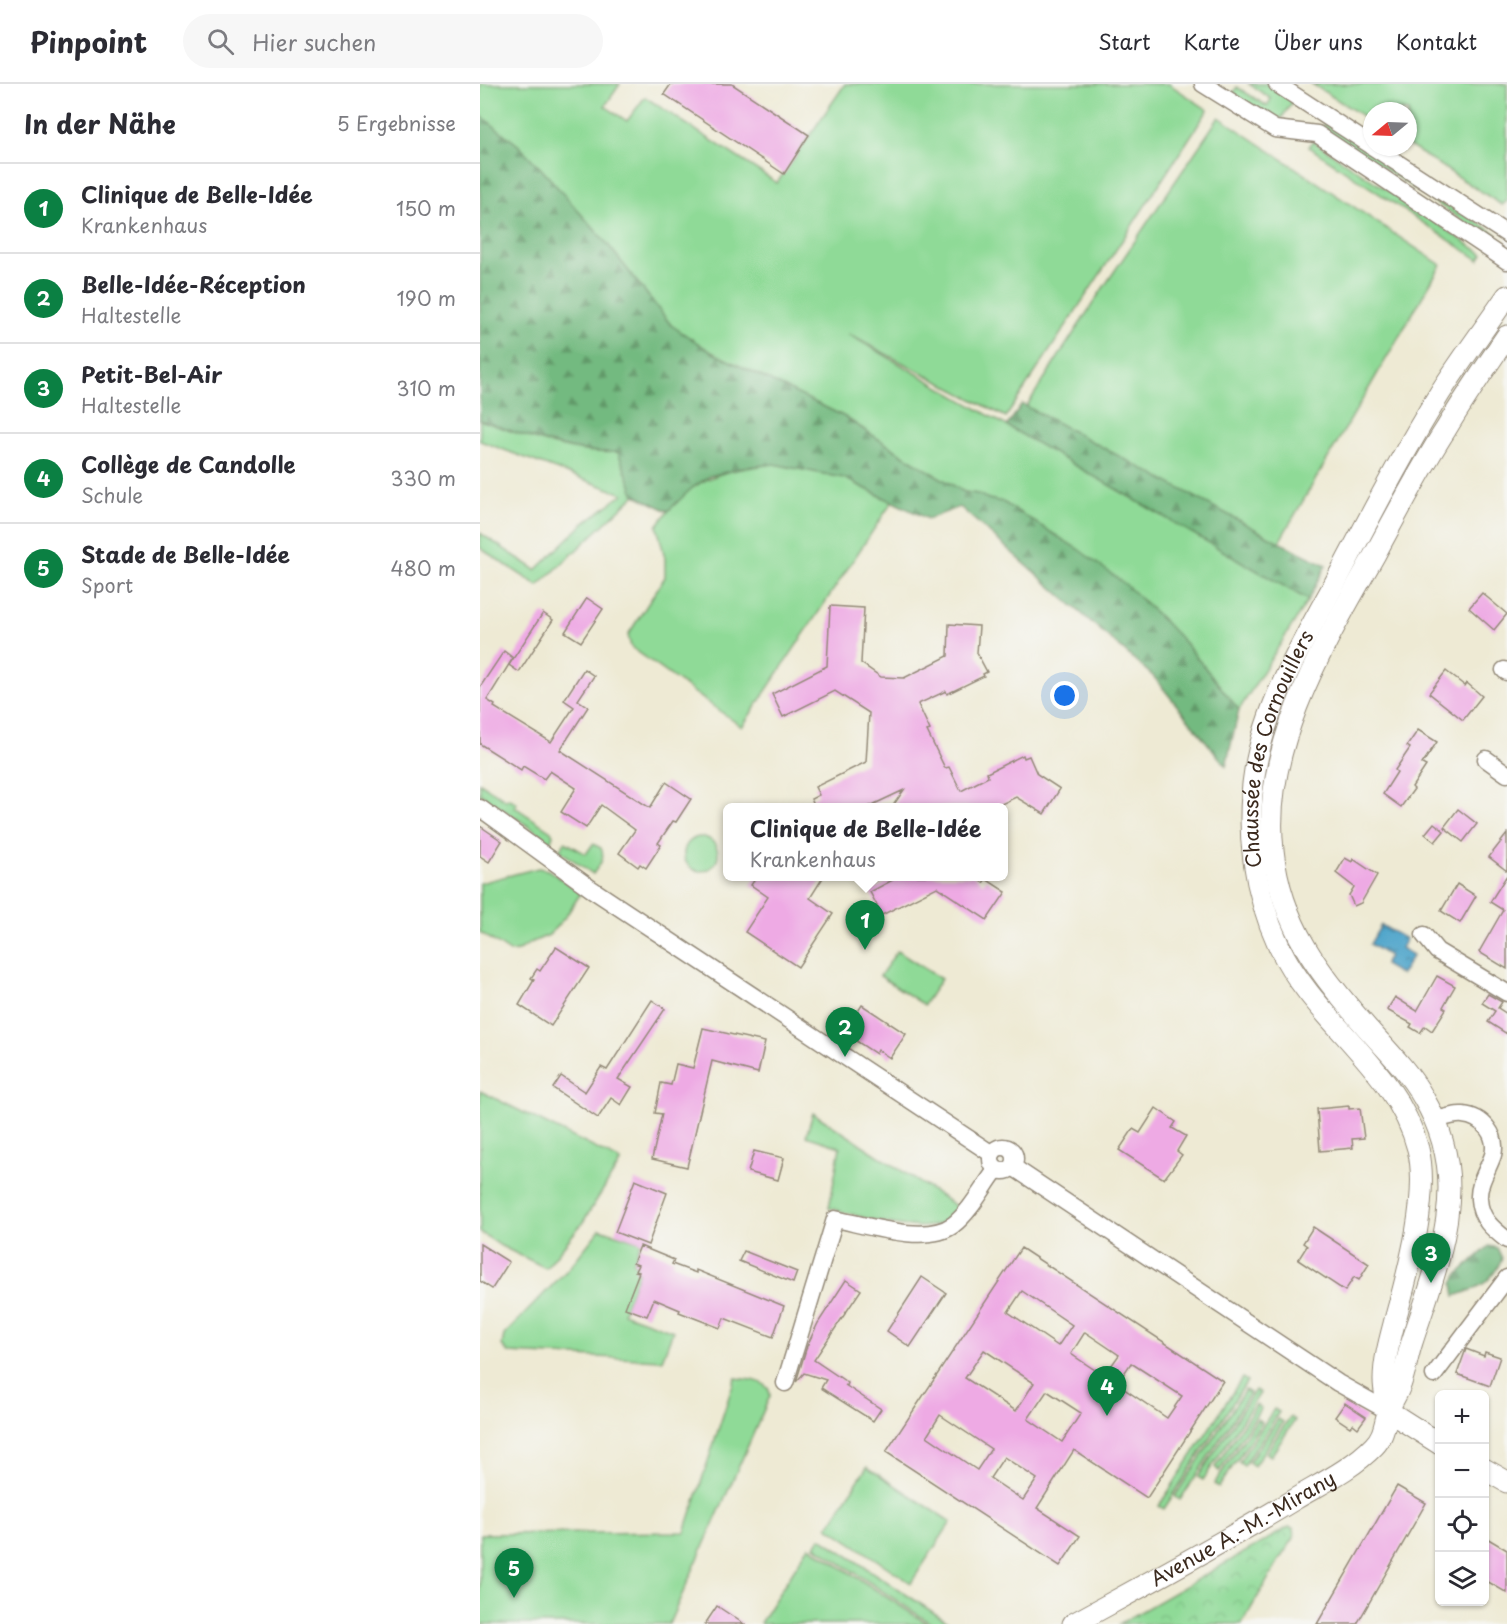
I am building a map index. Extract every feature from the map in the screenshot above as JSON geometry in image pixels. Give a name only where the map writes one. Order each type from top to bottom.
[{"type":"street","points":[[1203,84],[1275,129],[1317,134],[1507,261]]},
{"type":"street","points":[[1277,84],[1363,141]]},
{"type":"street","points":[[1386,156],[1507,234]]},
{"type":"street","name":"Chaussée des Cornouillers","points":[[1388,1411],[1383,1382],[1388,1348],[1420,1203],[1421,1170],[1418,1149],[1403,1110],[1390,1090],[1321,1009],[1281,949],[1267,917],[1258,884],[1250,809],[1255,770],[1267,724],[1313,623],[1405,452],[1441,393],[1507,296]]},
{"type":"street","name":"Chaussée des Cornouillers","points":[[1388,1411],[1401,1386],[1408,1355],[1431,1283],[1447,1214],[1448,1169],[1436,1120],[1407,1073],[1318,969],[1298,934],[1288,912],[1278,876],[1273,849],[1272,810],[1276,776],[1287,732],[1308,682],[1353,594],[1422,469],[1507,336]]},
{"type":"street","points":[[1486,759],[1507,774]]},
{"type":"street","points":[[480,808],[590,888],[1000,1164],[1044,1189],[1338,1383],[1435,1441]]},
{"type":"street","points":[[1424,935],[1437,951],[1507,993]]},
{"type":"street","points":[[1412,1130],[1436,1120],[1463,1115],[1485,1125],[1492,1135],[1493,1154],[1482,1179],[1479,1197],[1481,1212],[1486,1221],[1507,1240]]},
{"type":"street","points":[[785,1383],[835,1219],[896,1231],[916,1233],[943,1230],[953,1225],[962,1216],[1000,1164]]},
{"type":"street","points":[[1434,1375],[1507,1278]]},
{"type":"street","name":"Avenue A.-M.-Mirany","points":[[1073,1624],[1275,1512],[1356,1461],[1380,1439],[1385,1429],[1388,1411]]},
{"type":"street","points":[[1489,1471],[1507,1482]]},
{"type":"green space","points":[[480,84],[620,84],[605,106],[627,121],[645,97],[777,183],[845,84],[1169,84],[1208,110],[1006,417],[848,334],[1308,600],[1239,710],[1185,643],[1145,602],[1003,502],[964,492],[843,416],[713,353],[671,325],[609,246],[544,172],[518,145],[480,115]]},
{"type":"green space","points":[[1249,84],[1268,84],[1293,101],[1277,125],[1232,95],[1237,87],[1267,106],[1271,99]]},
{"type":"green space","points":[[1312,84],[1507,84],[1507,201],[1502,205],[1417,151],[1417,102],[1363,102],[1363,116]]},
{"type":"green space","points":[[480,115],[518,145],[544,172],[609,246],[671,325],[713,353],[843,416],[964,492],[1003,502],[1078,549],[1125,584],[1185,643],[1239,710],[1226,766],[1154,677],[960,507],[928,519],[844,478],[774,464],[747,467],[710,476],[692,488],[668,511],[635,495],[618,452],[566,447],[531,438],[480,420]]},
{"type":"green space","points":[[1219,117],[1441,265],[1279,542],[1026,407],[1099,294]]},
{"type":"green space","points":[[1326,122],[1363,146],[1363,154],[1322,127]]},
{"type":"green space","points":[[1313,141],[1483,254],[1479,260],[1309,147]]},
{"type":"green space","points":[[1366,156],[1378,156],[1496,234],[1492,240]]},
{"type":"green space","points":[[1022,404],[1326,565],[1308,600],[1007,426]]},
{"type":"green space","points":[[480,420],[565,448],[618,452],[635,495],[538,586],[480,548],[480,533],[536,570],[583,524],[623,494],[480,441]]},
{"type":"green space","points":[[774,464],[844,478],[892,502],[742,727],[631,647],[628,635],[665,577],[665,558],[657,526],[669,510],[681,497],[707,480],[737,470]]},
{"type":"green space","points":[[480,783],[506,800],[508,798],[517,803],[515,807],[551,831],[553,835],[550,843],[542,835],[480,794]]},
{"type":"green space","points":[[701,837],[713,842],[718,854],[713,866],[701,871],[689,866],[684,854],[689,842]]},
{"type":"green space","points":[[565,842],[586,854],[593,844],[601,848],[602,859],[593,874],[559,850]]},
{"type":"green space","points":[[538,868],[548,870],[581,893],[566,916],[549,935],[518,951],[510,952],[480,932],[480,883]]},
{"type":"green space","points":[[897,951],[941,979],[924,1005],[880,976]]},
{"type":"green space","points":[[480,1091],[621,1161],[583,1222],[546,1268],[501,1246],[480,1232]]},
{"type":"green space","points":[[813,1113],[959,1208],[941,1223],[916,1227],[886,1223],[829,1208],[840,1147],[806,1136]]},
{"type":"green space","points":[[600,1229],[641,1242],[633,1263],[638,1265],[636,1271],[639,1272],[623,1313],[673,1331],[662,1360],[508,1353],[502,1345],[504,1335],[570,1267]]},
{"type":"green space","points":[[1489,1246],[1497,1248],[1502,1258],[1494,1273],[1478,1287],[1455,1296],[1453,1284],[1457,1275]]},
{"type":"green space","points":[[735,1378],[762,1383],[769,1390],[770,1396],[669,1624],[480,1624],[480,1534],[685,1532]]},
{"type":"green space","points":[[1242,1378],[1247,1381],[1164,1509],[1159,1506]]},
{"type":"green space","points":[[1245,1390],[1250,1393],[1180,1500],[1175,1496]]},
{"type":"green space","points":[[1255,1390],[1260,1393],[1203,1480],[1198,1477]]},
{"type":"green space","points":[[1256,1405],[1261,1408],[1219,1471],[1215,1467]]},
{"type":"green space","points":[[1274,1409],[1279,1412],[1244,1466],[1239,1462]]},
{"type":"green space","points":[[1290,1417],[1295,1420],[1271,1456],[1266,1453]]},
{"type":"green space","points":[[1257,1419],[1262,1422],[1219,1487],[1214,1484]]},
{"type":"green space","points":[[1278,1419],[1283,1422],[1254,1466],[1249,1462]]},
{"type":"green space","points":[[867,1467],[951,1522],[911,1583],[828,1527]]},
{"type":"green space","points":[[1289,1527],[1293,1528],[1294,1538],[1242,1624],[1119,1624]]},
{"type":"green space","points":[[820,1538],[951,1624],[932,1624],[815,1546]]},
{"type":"green space","points":[[809,1546],[928,1624],[761,1624]]},
{"type":"water","points":[[1381,925],[1406,939],[1401,948],[1413,955],[1401,975],[1384,965],[1389,956],[1370,944]]},
{"type":"building","points":[[671,84],[732,84],[809,135],[784,174],[664,94]]},
{"type":"building","points":[[1482,593],[1507,614],[1494,630],[1469,608]]},
{"type":"building","points":[[587,598],[603,609],[581,642],[565,632]]},
{"type":"building","points":[[830,606],[864,608],[861,663],[881,677],[904,678],[948,656],[949,624],[979,626],[977,653],[987,672],[983,674],[984,676],[947,694],[946,691],[918,704],[930,730],[927,731],[945,768],[949,767],[961,791],[988,777],[987,773],[1023,755],[1024,758],[1029,756],[1037,774],[1060,789],[1044,814],[1016,797],[1003,803],[895,803],[904,790],[876,803],[813,803],[811,799],[819,795],[815,787],[866,762],[869,713],[835,691],[783,717],[772,694],[827,666]]},
{"type":"building","points":[[543,613],[553,620],[519,672],[509,665]]},
{"type":"building","points":[[504,651],[513,658],[487,700],[495,705],[494,707],[551,742],[574,707],[564,700],[584,669],[594,676],[578,700],[588,707],[560,750],[650,808],[666,782],[691,799],[676,822],[673,821],[658,843],[661,845],[646,868],[640,864],[638,867],[619,853],[635,830],[601,805],[586,828],[561,812],[576,788],[550,771],[544,779],[523,766],[521,770],[480,744],[480,687]]},
{"type":"building","points":[[1446,671],[1465,686],[1467,683],[1482,696],[1463,720],[1429,693]]},
{"type":"building","points":[[1418,730],[1437,742],[1422,764],[1426,766],[1412,787],[1414,789],[1401,807],[1383,794],[1410,748],[1407,746]]},
{"type":"building","points":[[1458,809],[1477,824],[1463,842],[1444,827]]},
{"type":"building","points":[[1434,823],[1444,831],[1435,842],[1425,834]]},
{"type":"building","points":[[480,826],[502,841],[489,862],[480,856]]},
{"type":"building","points":[[1507,834],[1507,871],[1489,857]]},
{"type":"building","points":[[1345,858],[1352,862],[1353,859],[1377,875],[1361,903],[1354,906],[1349,895],[1354,887],[1336,873]]},
{"type":"building","points":[[1507,875],[1507,969],[1479,952],[1503,910],[1490,902]]},
{"type":"building","points":[[754,881],[821,881],[810,898],[833,914],[798,967],[745,932],[768,897],[751,885]]},
{"type":"building","points":[[891,881],[980,881],[983,883],[989,881],[1006,892],[987,920],[937,887],[882,915],[870,892]]},
{"type":"building","points":[[1457,884],[1476,896],[1460,923],[1441,911]]},
{"type":"building","points":[[556,947],[589,968],[551,1026],[519,1005],[534,980],[531,978],[537,969],[540,971]]},
{"type":"building","points":[[1437,976],[1455,986],[1443,1007],[1446,1009],[1432,1031],[1425,1026],[1420,1033],[1410,1027],[1412,1024],[1387,1010],[1395,997],[1417,1011]]},
{"type":"building","points":[[1488,994],[1502,1002],[1498,1008],[1507,1014],[1507,1034],[1488,1022],[1495,1011],[1482,1003]]},
{"type":"building","points":[[652,1000],[665,1009],[618,1079],[632,1087],[621,1105],[611,1098],[598,1118],[553,1088],[561,1076],[585,1092],[601,1067],[607,1070]]},
{"type":"building","points":[[862,1005],[906,1034],[890,1058],[878,1050],[876,1054],[844,1033]]},
{"type":"building","points":[[703,1028],[765,1042],[758,1073],[712,1061],[687,1167],[652,1159],[662,1114],[655,1113],[661,1083],[671,1085],[676,1064],[693,1068]]},
{"type":"building","points":[[1349,1106],[1349,1109],[1360,1108],[1364,1138],[1352,1139],[1353,1148],[1320,1151],[1317,1109]]},
{"type":"building","points":[[1156,1108],[1176,1122],[1172,1128],[1186,1136],[1177,1151],[1182,1155],[1164,1179],[1119,1150],[1133,1129],[1140,1133]]},
{"type":"building","points":[[754,1151],[784,1158],[778,1180],[748,1172]]},
{"type":"building","points":[[635,1180],[667,1193],[648,1245],[615,1232]]},
{"type":"building","points":[[1313,1227],[1369,1264],[1359,1280],[1354,1277],[1345,1291],[1298,1260],[1307,1246],[1303,1243]]},
{"type":"building","points":[[480,1244],[509,1262],[492,1289],[480,1281]]},
{"type":"building","points":[[640,1246],[674,1260],[672,1264],[696,1273],[696,1270],[784,1306],[773,1337],[724,1318],[720,1328],[679,1312],[680,1310],[654,1299],[647,1316],[625,1308],[639,1272],[635,1271],[638,1265],[633,1263]]},
{"type":"building","points":[[1021,1248],[1223,1381],[1147,1498],[1074,1450],[1037,1508],[1080,1536],[1060,1566],[886,1452]],"holes":[[[1022,1291],[1072,1325],[1058,1346],[1008,1312]],[[1085,1332],[1119,1355],[1104,1376],[1071,1354]],[[984,1350],[1034,1383],[1016,1411],[965,1378]],[[1131,1363],[1182,1396],[1167,1418],[1117,1384]],[[1047,1391],[1081,1413],[1062,1442],[1028,1419]],[[940,1415],[991,1449],[977,1470],[927,1436]],[[1004,1457],[1037,1479],[1023,1500],[990,1478]]]},
{"type":"building","points":[[744,1251],[797,1272],[793,1283],[739,1261]]},
{"type":"building","points":[[922,1277],[946,1293],[910,1347],[887,1331]]},
{"type":"building","points":[[846,1280],[861,1290],[814,1360],[848,1383],[847,1386],[845,1385],[881,1409],[873,1421],[821,1388],[826,1380],[804,1373],[796,1382],[807,1346],[818,1323]]},
{"type":"building","points":[[1466,1349],[1484,1356],[1485,1352],[1500,1357],[1490,1386],[1457,1374]]},
{"type":"building","points":[[1345,1403],[1366,1417],[1358,1428],[1353,1424],[1350,1427],[1335,1417]]},
{"type":"building","points":[[1397,1486],[1426,1503],[1357,1624],[1317,1624]]},
{"type":"building","points":[[1489,1539],[1507,1550],[1507,1593],[1489,1582]]},
{"type":"building","points":[[717,1606],[744,1624],[705,1624]]},
{"type":"place","name":"Clinique de Belle-Idée","points":[[865,950]]},
{"type":"place","name":"Belle-Idée-Réception","points":[[845,1057]]},
{"type":"place","name":"Petit-Bel-Air","points":[[1431,1283]]},
{"type":"place","name":"Collège de Candolle","points":[[1107,1416]]},
{"type":"place","name":"Stade de Belle-Idée","points":[[514,1598]]}]
